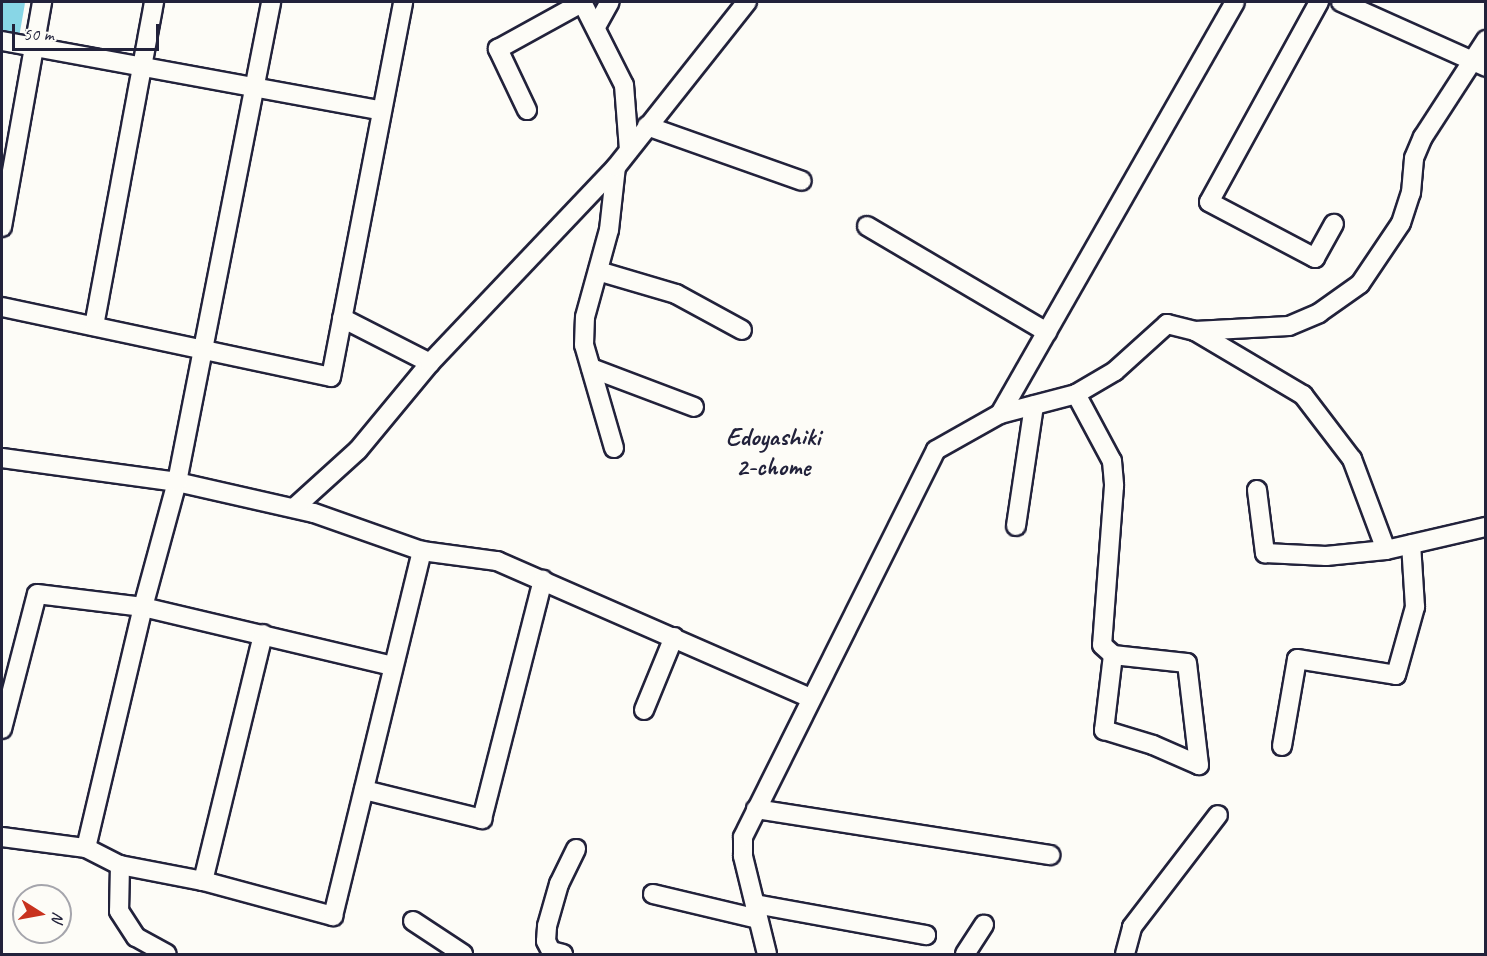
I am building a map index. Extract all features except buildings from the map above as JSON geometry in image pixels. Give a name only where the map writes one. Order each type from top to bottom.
[{"type":"street","points":[[2,227],[42,2]]},
{"type":"street","points":[[94,326],[154,2]]},
{"type":"street","points":[[86,848],[143,607],[177,482],[271,2]]},
{"type":"street","points":[[2,307],[203,352],[331,377],[403,2]]},
{"type":"street","points":[[527,111],[498,49],[583,2],[597,25],[624,85],[629,150]]},
{"type":"street","points":[[597,25],[610,2]]},
{"type":"street","points":[[294,508],[358,450],[430,363],[615,167],[747,2]]},
{"type":"street","points":[[1000,414],[1235,2]]},
{"type":"street","points":[[1318,2],[1209,202],[1316,258],[1334,224]]},
{"type":"street","points":[[1341,2],[1478,64]]},
{"type":"street","points":[[1195,331],[1288,326],[1319,313],[1360,284],[1401,223],[1411,194],[1414,158],[1423,138],[1478,64],[1485,40]]},
{"type":"street","points":[[2,41],[382,111]]},
{"type":"street","points":[[647,126],[802,181]]},
{"type":"street","points":[[614,448],[584,345],[585,317],[609,230],[615,167]]},
{"type":"street","points":[[867,226],[1047,332]]},
{"type":"street","points":[[598,271],[676,294],[742,330]]},
{"type":"street","points":[[342,318],[430,363]]},
{"type":"street","points":[[767,954],[743,837],[810,698],[936,450],[1000,414],[1076,394],[1115,372],[1167,324],[1195,331],[1303,395],[1352,459],[1386,550]]},
{"type":"street","points":[[591,368],[694,407]]},
{"type":"street","points":[[1076,394],[1112,461],[1114,486],[1102,645],[1113,655],[1187,663],[1198,765],[1153,745],[1104,730],[1113,655]]},
{"type":"street","points":[[1016,526],[1034,405]]},
{"type":"street","points":[[2,458],[177,482],[294,508],[422,551],[497,561],[810,698]]},
{"type":"street","points":[[1257,490],[1265,553],[1326,556],[1386,550],[1485,527]]},
{"type":"street","points":[[1282,746],[1297,659],[1396,675],[1415,607],[1411,544]]},
{"type":"street","points":[[2,837],[86,848],[120,865],[203,881],[333,916],[422,551]]},
{"type":"street","points":[[364,790],[483,819],[543,580]]},
{"type":"street","points":[[2,729],[37,594],[143,607],[393,666]]},
{"type":"street","points":[[203,881],[263,634]]},
{"type":"street","points":[[644,710],[674,637]]},
{"type":"street","points":[[756,809],[1050,855]]},
{"type":"street","points":[[1125,954],[1132,927],[1218,814]]},
{"type":"street","points":[[563,954],[550,951],[546,941],[547,926],[559,884],[576,849]]},
{"type":"street","points":[[120,865],[119,911],[136,937],[166,954]]},
{"type":"street","points":[[653,894],[757,912],[926,935]]},
{"type":"street","points":[[413,921],[463,954]]},
{"type":"street","points":[[965,954],[984,925]]},
{"type":"waterway","points":[[2,30],[7,2]]},
{"type":"district","name":"Edoyashiki 2-chome","points":[[773,452]]}]
